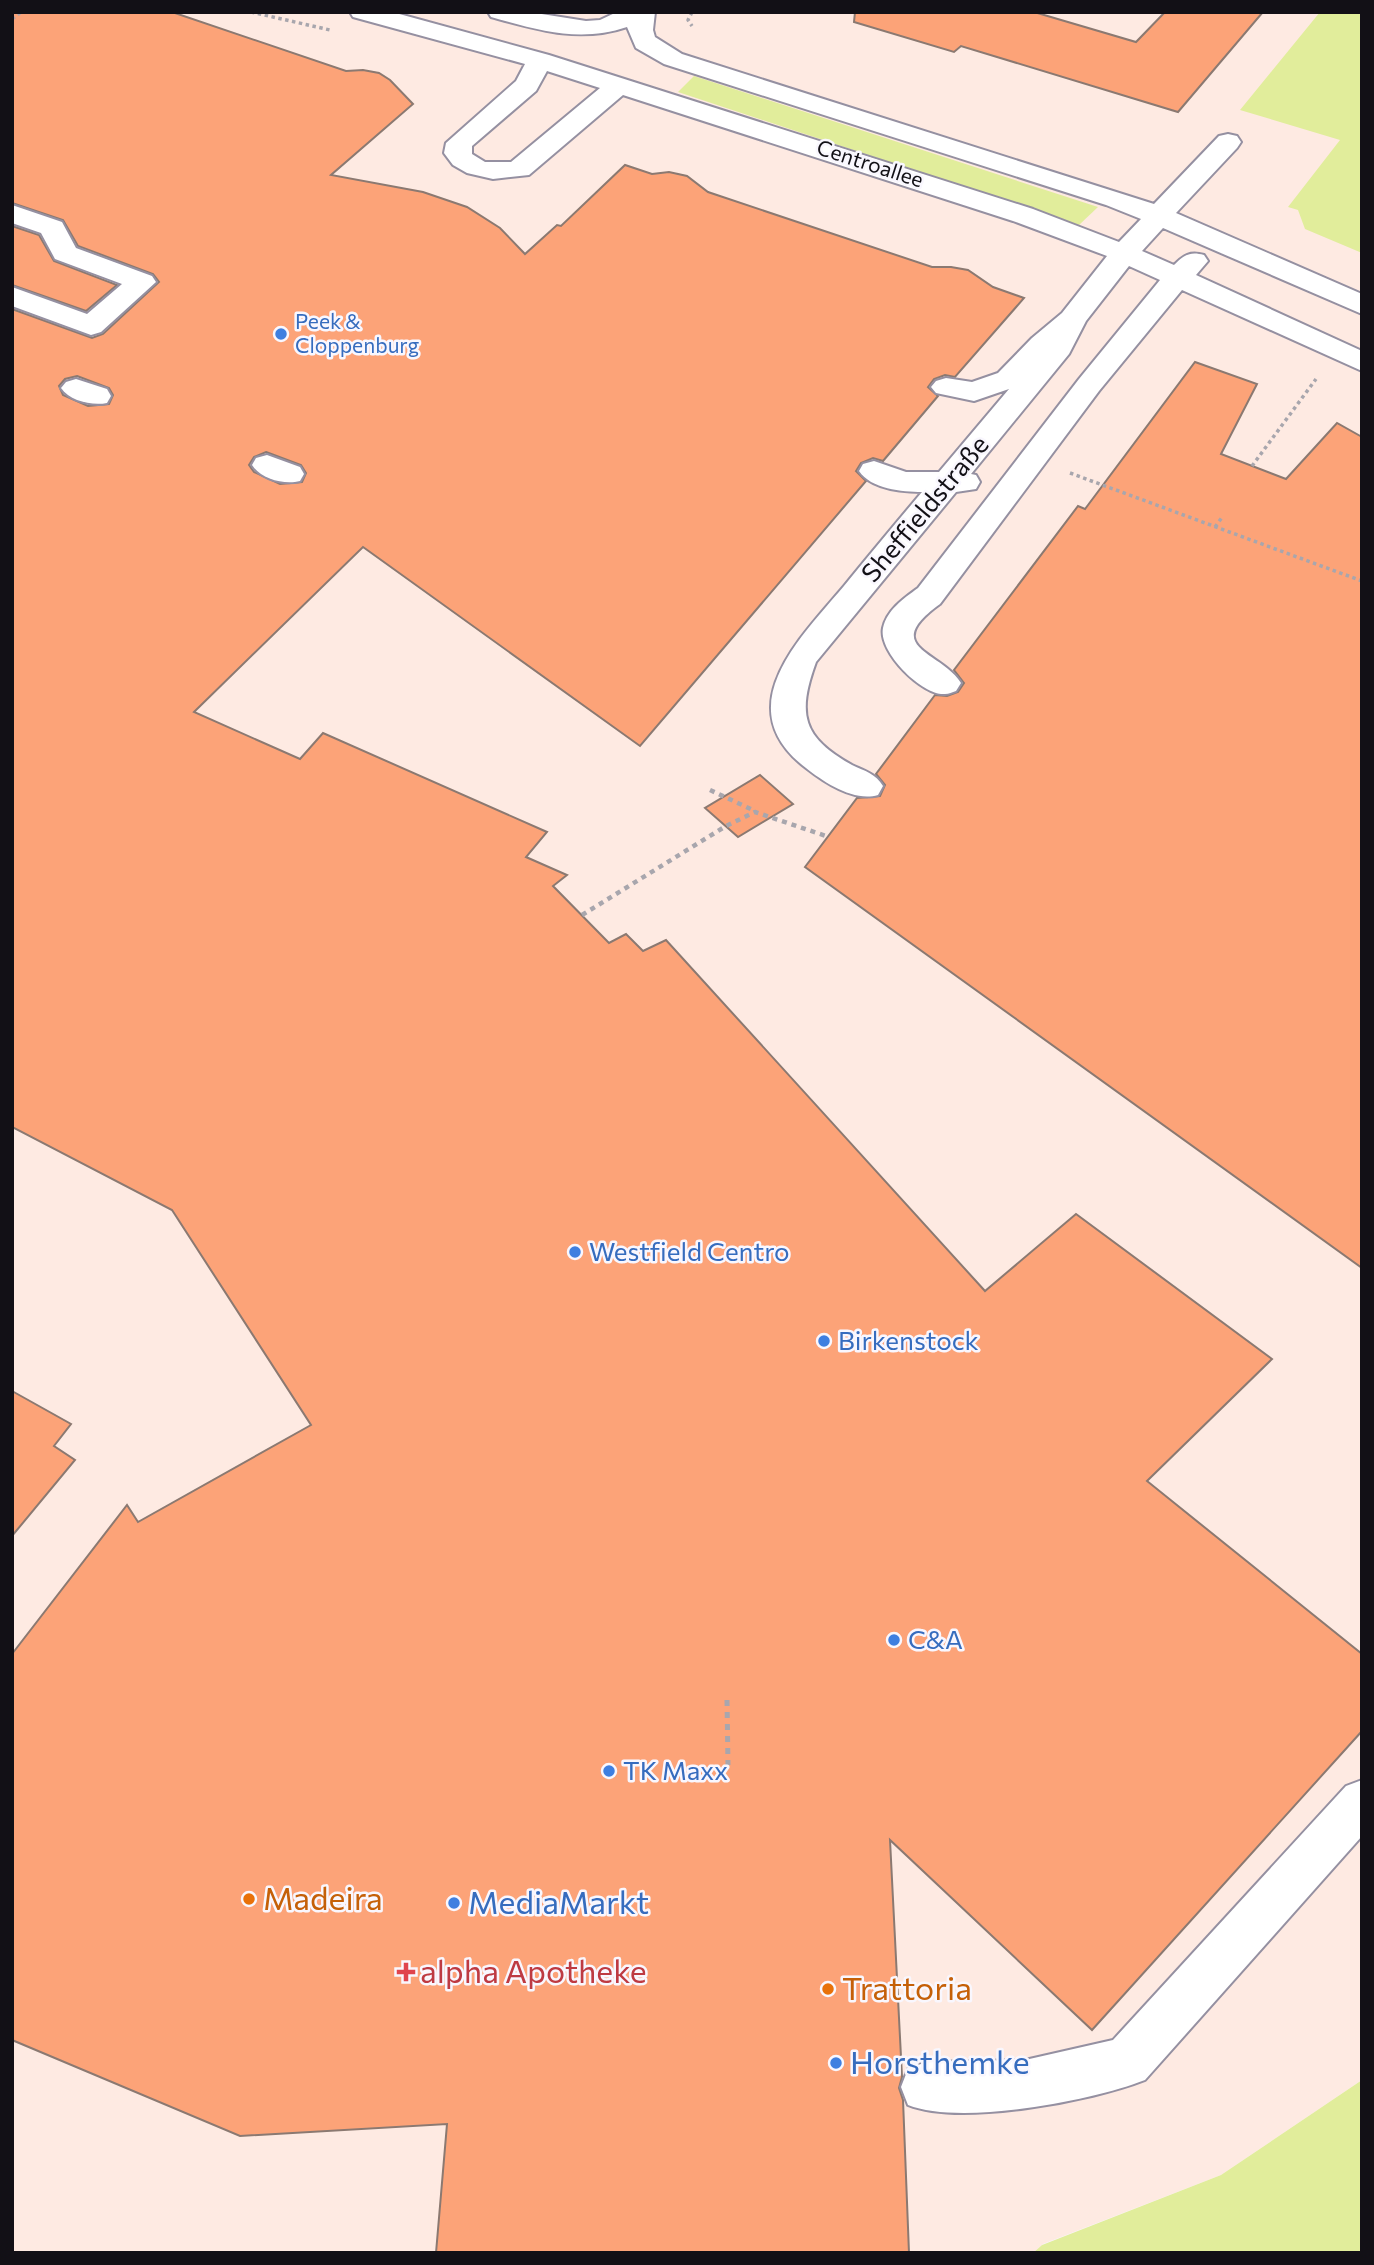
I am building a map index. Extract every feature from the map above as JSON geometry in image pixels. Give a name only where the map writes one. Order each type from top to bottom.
[{"type":"street","name":"Centroallee","points":[[362,12],[620,84],[982,201],[1124,254],[1362,362]]},
{"type":"street","points":[[500,12],[578,30],[604,28],[636,12]]},
{"type":"street","name":"Centroallee","points":[[642,12],[638,28],[642,39],[673,59],[1116,199],[1214,238],[1362,305]]},
{"type":"street","points":[[540,60],[527,85],[459,143],[457,153],[462,161],[477,168],[499,172],[519,169],[620,84]]},
{"type":"street","name":"Sheffieldstraße","points":[[952,380],[1000,384],[1072,319],[1124,254],[1228,142]]},
{"type":"street","points":[[12,213],[52,228],[65,253],[142,282],[91,326],[12,296]]},
{"type":"street","name":"Sheffieldstraße","points":[[950,675],[916,666],[899,641],[899,628],[904,615],[929,596],[1027,463],[1156,301],[1214,238]]},
{"type":"street","name":"Sheffieldstraße","points":[[874,776],[831,770],[800,746],[789,727],[789,684],[801,658],[1059,348],[1072,319]]},
{"type":"street","points":[[881,463],[902,482],[947,484],[979,481],[1027,463]]},
{"type":"street","points":[[926,2087],[1025,2085],[1127,2062],[1362,1801]]},
{"type":"path","points":[[12,19],[21,12]]},
{"type":"path","points":[[1252,466],[1320,373]]},
{"type":"path","points":[[1027,463],[1362,581]]},
{"type":"path","points":[[1215,527],[1223,516]]},
{"type":"path","points":[[710,790],[755,812],[826,836]]},
{"type":"path","points":[[582,915],[726,826],[755,812]]},
{"type":"path","points":[[727,1700],[728,1765]]},
{"type":"shaded area","points":[[12,12],[1362,12],[1362,2080],[1221,2175],[1043,2244],[1033,2253],[12,2253]]},
{"type":"green space","points":[[1320,12],[1362,12],[1362,253],[1305,229],[1298,210],[1288,207],[1340,140],[1240,110]]},
{"type":"green space","points":[[694,76],[1098,207],[1079,225],[678,92]]},
{"type":"green space","points":[[1362,2080],[1362,2253],[1033,2253],[1042,2245],[1221,2175]]},
{"type":"building","name":"Westfield Centro","points":[[12,12],[172,12],[346,71],[379,73],[390,80],[413,104],[331,175],[423,192],[467,207],[500,228],[525,254],[557,225],[561,226],[625,165],[652,174],[669,172],[687,176],[708,192],[932,267],[968,270],[993,287],[1024,298],[955,377],[945,375],[934,379],[928,387],[938,396],[883,461],[873,458],[861,463],[856,471],[866,481],[640,746],[363,547],[194,712],[300,759],[323,733],[547,832],[526,857],[567,875],[553,886],[609,943],[626,934],[643,951],[666,940],[985,1291],[1076,1214],[1272,1359],[1147,1481],[1362,1654],[1362,1731],[1092,2030],[890,1840],[902,2077],[899,2088],[903,2100],[909,2253],[436,2253],[447,2124],[240,2136],[12,2040],[12,1654],[127,1505],[138,1522],[311,1425],[172,1210],[12,1127],[12,309],[92,338],[103,334],[159,282],[153,274],[78,246],[63,220],[12,203]],"holes":[[[77,376],[109,388],[113,395],[109,404],[88,406],[63,395],[59,386],[65,379]],[[266,452],[301,465],[306,473],[302,482],[280,484],[254,472],[249,465],[254,457]]]},
{"type":"building","points":[[855,12],[1034,12],[1136,42],[1165,12],[1263,12],[1178,112],[961,46],[954,52],[854,22]]},
{"type":"building","points":[[12,226],[39,235],[54,261],[117,285],[86,311],[12,285]]},
{"type":"building","points":[[1195,362],[1257,384],[1221,454],[1286,479],[1337,423],[1362,437],[1362,1268],[805,867],[857,798],[880,796],[885,785],[876,774],[935,695],[947,696],[958,692],[964,683],[954,670],[1078,506],[1085,509]]},
{"type":"building","points":[[760,775],[793,804],[738,837],[705,808]]},
{"type":"building","points":[[12,1391],[71,1424],[54,1446],[75,1460],[12,1536]]},
{"type":"place","name":"Peek & Cloppenburg","points":[[281,334]]},
{"type":"place","name":"Westfield Centro","points":[[575,1252]]},
{"type":"place","name":"Birkenstock","points":[[824,1341]]},
{"type":"place","name":"C&A","points":[[894,1640]]},
{"type":"place","name":"TK Maxx","points":[[609,1771]]},
{"type":"place","name":"Madeira","points":[[249,1899]]},
{"type":"place","name":"MediaMarkt","points":[[454,1903]]},
{"type":"place","name":"alpha Apotheke","points":[[406,1972]]},
{"type":"place","name":"Trattoria","points":[[828,1989]]},
{"type":"place","name":"Horsthemke","points":[[836,2063]]}]
